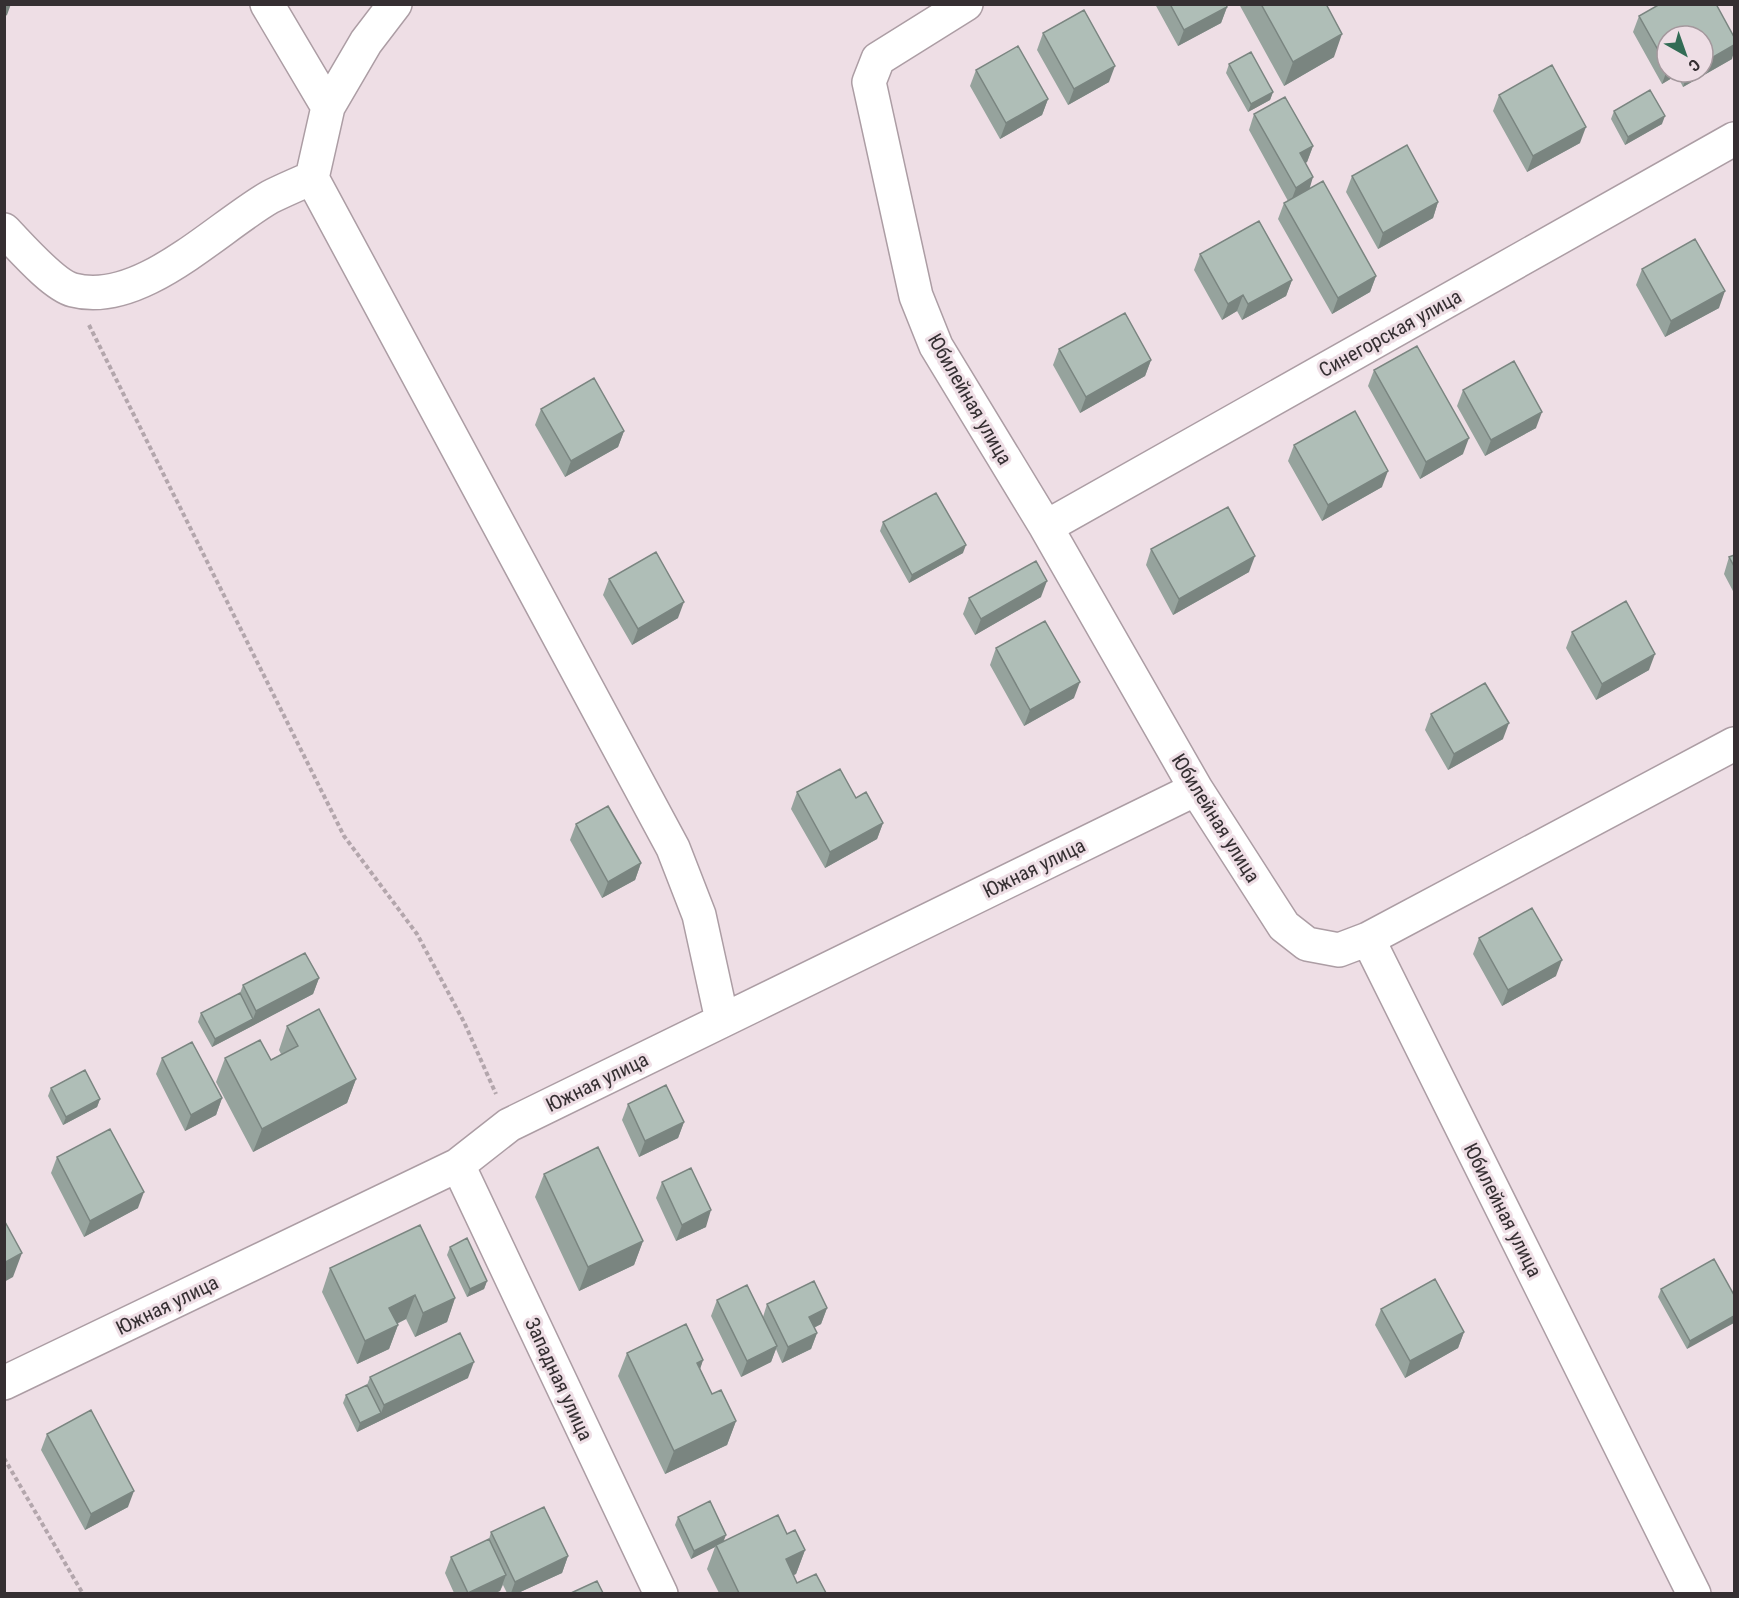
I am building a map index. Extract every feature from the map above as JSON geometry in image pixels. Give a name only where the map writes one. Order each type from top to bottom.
[{"type":"street","points":[[267,4],[328,107]]},
{"type":"street","points":[[395,4],[366,42],[328,107],[312,178],[673,848],[699,915],[722,1020]]},
{"type":"street","name":"Юбилейная улица","points":[[966,4],[878,59],[869,82],[916,296],[936,346],[1046,527],[1196,789],[1284,926],[1307,944],[1338,950],[1368,939],[1694,1593]]},
{"type":"street","name":"Синегорская улица","points":[[1046,527],[1734,139]]},
{"type":"street","points":[[4,230],[42,268],[71,290],[106,293],[137,284],[271,197],[312,178]]},
{"type":"street","points":[[1368,939],[1734,744]]},
{"type":"street","name":"Южная улица","points":[[4,1383],[458,1165],[509,1125],[1196,789]]},
{"type":"street","name":"Западная улица","points":[[458,1165],[661,1593]]},
{"type":"path","points":[[71,290],[344,836],[417,934],[464,1022],[509,1125]]},
{"type":"path","points":[[4,1458],[82,1593]]},
{"type":"building","points":[[1170,4],[1226,4],[1227,7],[1184,30]]},
{"type":"building","points":[[1261,4],[1326,4],[1342,34],[1293,62]]},
{"type":"building","points":[[1660,4],[1716,4],[1734,37],[1734,45],[1715,56],[1715,24],[1655,24],[1655,45],[1639,16]]},
{"type":"building","points":[[1084,10],[1115,66],[1074,89],[1043,33]]},
{"type":"building","points":[[1018,46],[1048,99],[1006,123],[976,70]]},
{"type":"building","points":[[1251,52],[1273,92],[1251,104],[1229,64]]},
{"type":"building","points":[[1552,65],[1586,127],[1533,156],[1499,95]]},
{"type":"building","points":[[1650,90],[1665,116],[1628,137],[1614,111]]},
{"type":"building","points":[[1285,97],[1313,146],[1300,153],[1313,177],[1296,188],[1254,114]]},
{"type":"building","points":[[1407,145],[1438,202],[1383,233],[1352,176]]},
{"type":"building","points":[[1323,181],[1376,276],[1338,298],[1284,203]]},
{"type":"building","points":[[1259,221],[1292,280],[1248,304],[1243,295],[1228,304],[1200,254]]},
{"type":"building","points":[[1695,239],[1725,291],[1671,321],[1642,269]]},
{"type":"building","points":[[1125,313],[1151,360],[1086,397],[1059,349]]},
{"type":"building","points":[[1417,346],[1469,438],[1426,462],[1374,370]]},
{"type":"building","points":[[1514,361],[1542,412],[1491,440],[1463,390]]},
{"type":"building","points":[[594,378],[624,431],[571,461],[541,409]]},
{"type":"building","points":[[1355,411],[1388,471],[1328,505],[1294,445]]},
{"type":"building","points":[[936,493],[966,545],[912,575],[883,522]]},
{"type":"building","points":[[1228,507],[1255,556],[1179,599],[1151,549]]},
{"type":"building","points":[[656,552],[684,602],[638,629],[609,579]]},
{"type":"building","points":[[1734,555],[1734,566],[1729,557]]},
{"type":"building","points":[[1036,561],[1047,581],[981,619],[969,598]]},
{"type":"building","points":[[1626,601],[1655,654],[1602,684],[1572,632]]},
{"type":"building","points":[[1045,621],[1080,682],[1030,710],[996,648]]},
{"type":"building","points":[[1485,683],[1509,723],[1454,754],[1431,714]]},
{"type":"building","points":[[840,769],[856,798],[866,792],[883,823],[830,852],[797,792]]},
{"type":"building","points":[[608,806],[641,863],[608,882],[576,824]]},
{"type":"building","points":[[1532,908],[1562,960],[1508,990],[1479,938]]},
{"type":"building","points":[[305,953],[319,978],[256,1011],[243,985]]},
{"type":"building","points":[[240,993],[253,1019],[215,1039],[201,1013]]},
{"type":"building","points":[[319,1009],[356,1079],[262,1129],[225,1058],[260,1040],[271,1060],[298,1046],[287,1026]]},
{"type":"building","points":[[192,1042],[222,1098],[191,1115],[162,1058]]},
{"type":"building","points":[[85,1070],[100,1099],[66,1117],[51,1088]]},
{"type":"building","points":[[666,1085],[684,1122],[645,1141],[628,1104]]},
{"type":"building","points":[[110,1129],[144,1192],[90,1221],[57,1157]]},
{"type":"building","points":[[598,1147],[643,1241],[588,1267],[544,1174]]},
{"type":"building","points":[[691,1168],[711,1210],[682,1225],[662,1182]]},
{"type":"building","points":[[4,1220],[22,1253],[4,1263]]},
{"type":"building","points":[[420,1225],[455,1298],[423,1313],[415,1295],[389,1308],[398,1325],[365,1341],[330,1268]]},
{"type":"building","points":[[467,1238],[487,1281],[470,1289],[450,1247]]},
{"type":"building","points":[[1714,1259],[1734,1295],[1734,1316],[1690,1341],[1661,1289]]},
{"type":"building","points":[[1435,1279],[1464,1332],[1410,1361],[1381,1309]]},
{"type":"building","points":[[814,1281],[827,1308],[809,1317],[817,1333],[788,1347],[767,1304]]},
{"type":"building","points":[[747,1285],[777,1346],[747,1361],[717,1300]]},
{"type":"building","points":[[686,1324],[703,1360],[697,1363],[712,1394],[721,1390],[736,1421],[674,1451],[627,1353]]},
{"type":"building","points":[[460,1333],[474,1362],[384,1405],[370,1377]]},
{"type":"building","points":[[367,1385],[381,1413],[360,1423],[346,1395]]},
{"type":"building","points":[[91,1410],[134,1491],[91,1514],[47,1434]]},
{"type":"building","points":[[710,1501],[726,1535],[694,1551],[678,1517]]},
{"type":"building","points":[[544,1507],[568,1556],[515,1582],[491,1532]]},
{"type":"building","points":[[778,1515],[787,1534],[795,1530],[805,1550],[786,1559],[797,1583],[816,1574],[826,1593],[739,1593],[716,1545]]},
{"type":"building","points":[[489,1539],[506,1575],[468,1593],[451,1557]]},
{"type":"building","points":[[597,1581],[603,1593],[571,1593]]}]
